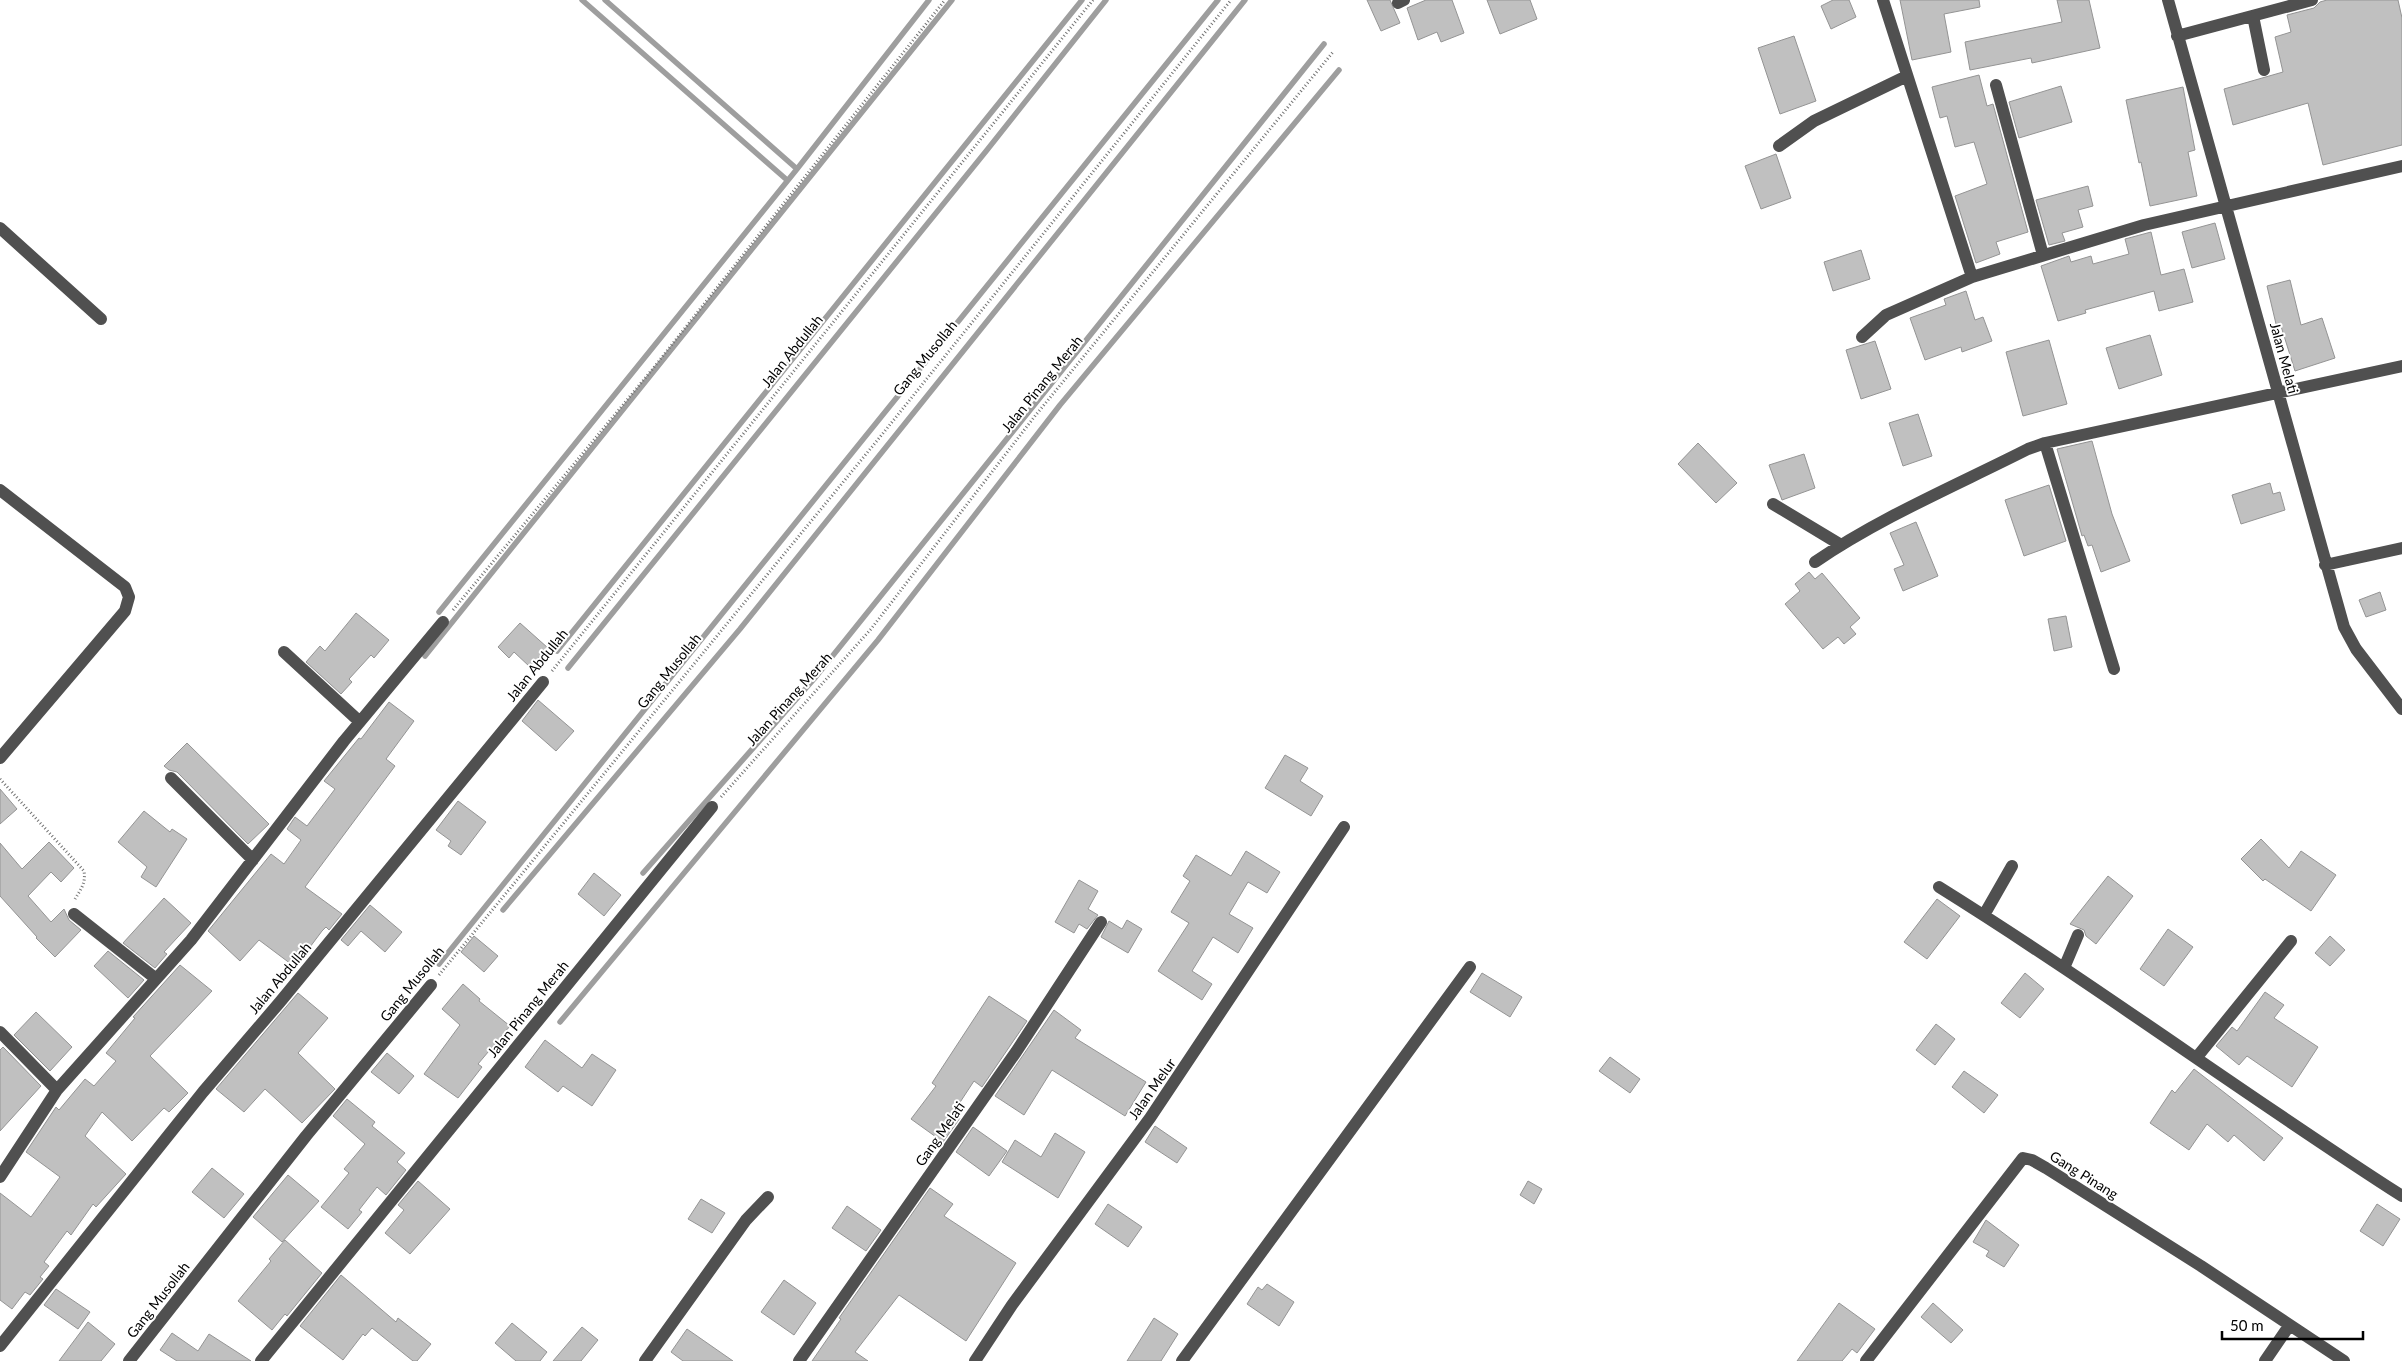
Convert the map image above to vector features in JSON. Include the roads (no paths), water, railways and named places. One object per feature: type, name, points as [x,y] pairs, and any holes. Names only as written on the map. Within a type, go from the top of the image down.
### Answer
[{"type":"street","points":[[1883,0],[1972,277]]},
{"type":"street","name":"Jalan Melati","points":[[2168,0],[2227,205],[2325,565],[2344,627],[2356,649],[2402,710]]},
{"type":"street","points":[[2177,36],[2312,0]]},
{"type":"street","points":[[2253,16],[2264,70]]},
{"type":"street","points":[[1779,146],[1814,121],[1907,76]]},
{"type":"street","points":[[1996,85],[2043,255]]},
{"type":"street","points":[[1862,337],[1886,315],[1972,277],[2144,225],[2402,166]]},
{"type":"street","points":[[0,228],[101,319]]},
{"type":"street","points":[[1815,562],[1841,545],[2019,454],[2045,444],[2402,366]]},
{"type":"street","points":[[2045,444],[2114,668]]},
{"type":"street","points":[[0,490],[124,587],[129,596],[125,611],[0,758]]},
{"type":"street","points":[[1773,504],[1841,545]]},
{"type":"street","points":[[2325,565],[2402,548]]},
{"type":"street","points":[[0,1177],[57,1090],[155,978],[191,940],[360,722],[442,622]]},
{"type":"street","points":[[284,652],[360,722]]},
{"type":"street","name":"Jalan Abdullah","points":[[0,1346],[203,1092],[280,1002],[543,682]]},
{"type":"street","points":[[172,778],[253,860]]},
{"type":"street","name":"Jalan Pinang Merah","points":[[261,1361],[712,807]]},
{"type":"street","name":"Jalan Melur","points":[[975,1361],[1018,1298],[1150,1118],[1344,827]]},
{"type":"street","points":[[1984,915],[2012,866]]},
{"type":"street","points":[[1939,887],[2064,968],[2197,1057],[2312,1138],[2402,1196]]},
{"type":"street","points":[[74,914],[155,978]]},
{"type":"street","name":"Gang Melati","points":[[799,1361],[1016,1052],[1102,922]]},
{"type":"street","points":[[2064,968],[2078,935]]},
{"type":"street","points":[[2197,1057],[2291,941]]},
{"type":"street","points":[[1182,1361],[1470,967]]},
{"type":"street","name":"Gang Musollah","points":[[129,1361],[306,1136],[431,985]]},
{"type":"street","points":[[0,1032],[57,1090]]},
{"type":"street","name":"Gang Pinang","points":[[1866,1361],[2023,1158],[2032,1160],[2054,1173],[2201,1266],[2344,1361]]},
{"type":"street","points":[[645,1361],[746,1220],[768,1197]]},
{"type":"street","points":[[2265,1361],[2289,1326]]},
{"type":"waterway","points":[[582,0],[787,180]]},
{"type":"waterway","points":[[605,0],[797,169]]},
{"type":"waterway","points":[[439,612],[797,169],[929,0]]},
{"type":"waterway","points":[[425,656],[952,0]]},
{"type":"waterway","points":[[557,651],[1082,0]]},
{"type":"waterway","points":[[568,668],[1106,0]]},
{"type":"waterway","points":[[439,964],[1218,0]]},
{"type":"waterway","points":[[503,910],[740,629],[1245,0]]},
{"type":"waterway","points":[[643,873],[814,679],[1324,44]]},
{"type":"waterway","points":[[560,1022],[878,640],[1060,405],[1339,70]]}]
